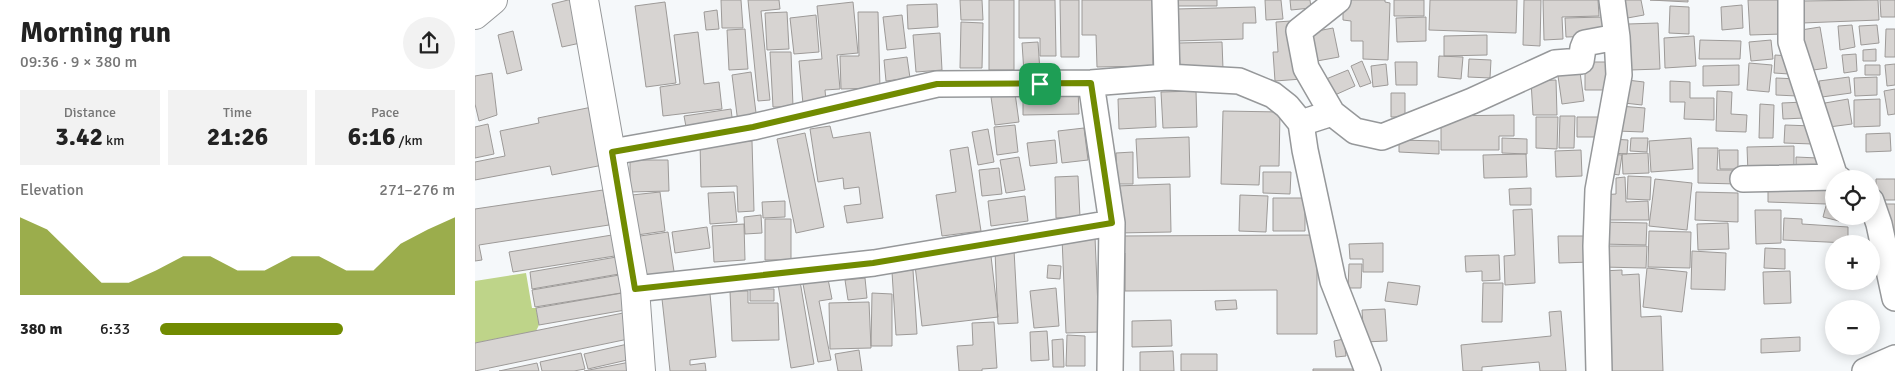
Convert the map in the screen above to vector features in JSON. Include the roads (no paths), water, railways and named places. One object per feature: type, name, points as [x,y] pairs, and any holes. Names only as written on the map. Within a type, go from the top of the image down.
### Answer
[{"type":"street","points":[[475,15],[493,0]]},
{"type":"street","points":[[584,0],[635,289],[641,371]]},
{"type":"street","points":[[1165,0],[1167,76]]},
{"type":"street","points":[[1338,0],[1299,31],[1306,68],[1331,113],[1355,131],[1382,137],[1472,101],[1555,63],[1581,61],[1585,43],[1617,37]]},
{"type":"street","points":[[1599,371],[1596,246],[1598,190],[1619,75],[1617,37],[1612,0]]},
{"type":"street","points":[[1791,0],[1791,42],[1834,170]]},
{"type":"street","points":[[612,152],[753,127],[937,84],[1091,83],[1167,76],[1239,81],[1273,94],[1287,106],[1301,123],[1333,281],[1369,371]]},
{"type":"street","points":[[1091,83],[1112,223],[1110,371]]},
{"type":"street","points":[[1301,123],[1331,113]]},
{"type":"street","points":[[1743,179],[1825,178]]},
{"type":"street","points":[[635,289],[873,263],[1112,223]]},
{"type":"street","points":[[1879,225],[1895,298]]},
{"type":"street","points":[[1865,371],[1895,358]]}]
